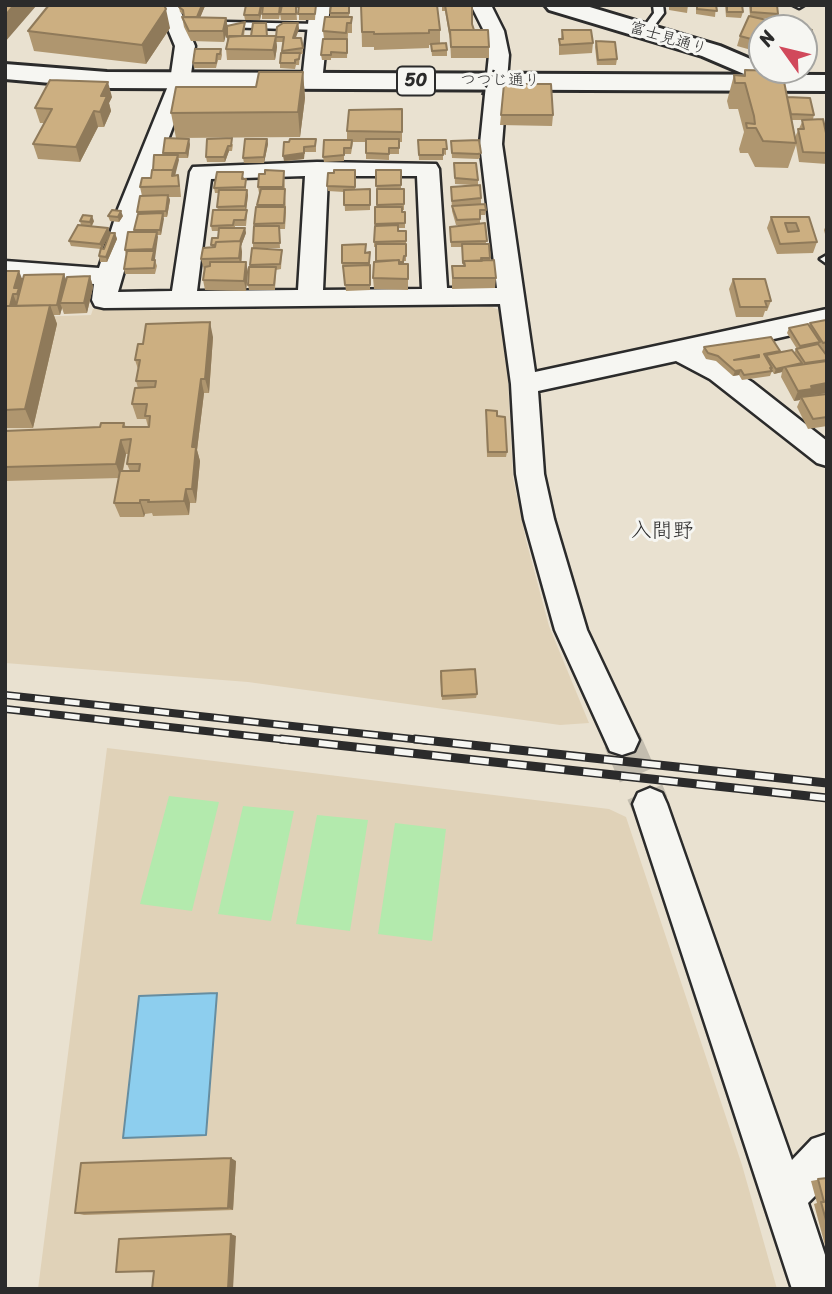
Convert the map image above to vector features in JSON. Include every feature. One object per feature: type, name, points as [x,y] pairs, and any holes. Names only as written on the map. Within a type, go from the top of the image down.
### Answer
[{"type":"main road","name":"富士見通り","points":[[557,5],[711,51],[748,67]]},
{"type":"main road","name":"つつじ通り","points":[[5,71],[107,80],[748,82]]},
{"type":"street","points":[[168,5],[185,46],[180,81],[130,209],[108,276],[104,300],[512,296]]},
{"type":"street","points":[[312,82],[320,5]]},
{"type":"street","points":[[481,5],[494,31],[499,55],[491,82],[491,144],[524,384],[530,474],[553,573],[571,630],[622,740]]},
{"type":"street","points":[[183,299],[201,172],[317,169],[428,169],[435,297]]},
{"type":"street","points":[[310,298],[317,169]]},
{"type":"street","points":[[5,268],[108,276]]},
{"type":"street","points":[[524,384],[827,318]]},
{"type":"street","points":[[678,351],[719,372],[827,456]]},
{"type":"street","points":[[650,804],[814,1289]]},
{"type":"street","points":[[785,1197],[827,1154]]},
{"type":"lane","points":[[645,32],[659,13],[658,5]]},
{"type":"lane","points":[[220,25],[318,27]]},
{"type":"shaded area","points":[[492,307],[499,310],[508,381],[513,478],[526,540],[549,626],[589,723],[560,725],[248,682],[5,663],[5,318],[91,315],[93,309]]},
{"type":"shaded area","points":[[107,748],[609,809],[626,817],[742,1165],[777,1289],[38,1289]]},
{"type":"green space","points":[[169,796],[219,802],[192,911],[140,904]]},
{"type":"green space","points":[[243,806],[294,811],[271,921],[218,914]]},
{"type":"green space","points":[[317,815],[368,820],[350,931],[296,924]]},
{"type":"green space","points":[[395,823],[446,829],[432,941],[378,934]]},
{"type":"water","points":[[217,993],[206,1135],[123,1138],[139,996]]},
{"type":"building","points":[[5,5],[14,5],[5,16]]},
{"type":"building","points":[[49,5],[164,5],[166,9],[142,45],[28,31]]},
{"type":"building","points":[[180,5],[202,5],[197,17],[184,17]]},
{"type":"building","points":[[246,5],[261,5],[259,15],[244,15]]},
{"type":"building","points":[[280,5],[279,14],[262,14],[263,6]]},
{"type":"building","points":[[282,5],[296,5],[296,14],[280,14]]},
{"type":"building","points":[[299,5],[316,5],[315,14],[298,14]]},
{"type":"building","points":[[331,5],[349,5],[349,13],[330,13]]},
{"type":"building","points":[[361,5],[437,5],[440,30],[429,30],[429,33],[362,32]]},
{"type":"building","points":[[445,5],[472,6],[474,30],[450,30],[450,34]]},
{"type":"building","points":[[697,5],[716,5],[717,11],[697,9]]},
{"type":"building","points":[[727,5],[742,5],[743,12],[727,12]]},
{"type":"building","points":[[751,5],[777,5],[778,14],[751,12]]},
{"type":"building","points":[[182,17],[226,18],[223,31],[189,31]]},
{"type":"building","points":[[325,17],[352,17],[351,23],[347,23],[346,33],[323,31]]},
{"type":"building","points":[[748,18],[748,38],[740,36]]},
{"type":"building","points":[[245,22],[242,36],[227,37],[227,26]]},
{"type":"building","points":[[253,23],[266,23],[267,36],[251,36]]},
{"type":"building","points":[[283,23],[298,23],[293,38],[301,38],[303,48],[282,51],[284,37],[276,37],[277,27]]},
{"type":"building","points":[[450,30],[488,30],[489,47],[451,47]]},
{"type":"building","points":[[562,30],[591,30],[593,43],[560,45],[559,39],[563,39]]},
{"type":"building","points":[[229,36],[276,36],[273,50],[226,49]]},
{"type":"building","points":[[323,39],[347,39],[347,53],[331,52],[331,55],[321,55]]},
{"type":"building","points":[[596,41],[615,42],[617,59],[598,60]]},
{"type":"building","points":[[446,43],[447,50],[432,51],[431,44]]},
{"type":"building","points":[[195,49],[221,49],[216,63],[193,63]]},
{"type":"building","points":[[281,53],[300,53],[295,63],[280,63]]},
{"type":"building","points":[[745,70],[748,70],[748,84],[785,84],[796,143],[763,141],[756,128],[747,128],[746,123],[755,124],[754,116],[745,83],[735,83],[734,75],[745,76]]},
{"type":"building","points":[[259,72],[303,72],[298,112],[171,113],[176,87],[256,87]]},
{"type":"building","points":[[50,80],[108,82],[101,96],[107,96],[100,112],[94,111],[76,147],[33,144],[52,109],[35,108]]},
{"type":"building","points":[[504,84],[551,84],[553,115],[501,115]]},
{"type":"building","points":[[787,97],[810,98],[814,115],[791,114]]},
{"type":"building","points":[[402,109],[402,132],[347,131],[349,110]]},
{"type":"building","points":[[823,119],[827,133],[827,153],[803,152],[798,129],[804,129],[802,120]]},
{"type":"building","points":[[165,138],[189,139],[186,153],[163,153]]},
{"type":"building","points":[[232,138],[231,146],[228,146],[224,157],[206,157],[207,139]]},
{"type":"building","points":[[245,139],[267,139],[264,157],[243,158]]},
{"type":"building","points":[[290,139],[316,139],[315,146],[304,147],[304,153],[283,156],[284,142],[289,142]]},
{"type":"building","points":[[366,139],[399,139],[399,148],[389,148],[389,154],[366,153]]},
{"type":"building","points":[[324,140],[352,140],[351,148],[344,148],[344,155],[323,157]]},
{"type":"building","points":[[418,140],[446,140],[447,149],[443,149],[443,155],[419,155]]},
{"type":"building","points":[[479,140],[481,153],[452,153],[451,141]]},
{"type":"building","points":[[154,155],[178,155],[173,170],[153,170]]},
{"type":"building","points":[[454,163],[476,163],[478,180],[455,178]]},
{"type":"building","points":[[152,170],[173,170],[172,176],[178,175],[179,186],[140,187],[142,178],[151,178]]},
{"type":"building","points":[[265,170],[284,171],[283,187],[258,187],[259,174],[265,174]]},
{"type":"building","points":[[334,170],[355,170],[355,187],[327,186],[328,173],[334,173]]},
{"type":"building","points":[[376,170],[401,170],[401,185],[376,186]]},
{"type":"building","points":[[217,172],[243,172],[245,187],[214,188]]},
{"type":"building","points":[[480,185],[481,198],[452,201],[451,187]]},
{"type":"building","points":[[261,189],[285,189],[284,205],[257,205]]},
{"type":"building","points":[[370,189],[370,205],[344,205],[344,190]]},
{"type":"building","points":[[377,189],[404,189],[404,204],[377,205]]},
{"type":"building","points":[[219,190],[247,190],[245,206],[217,207]]},
{"type":"building","points":[[168,195],[166,211],[137,212],[140,196]]},
{"type":"building","points":[[485,204],[486,210],[480,210],[480,219],[457,220],[452,206]]},
{"type":"building","points":[[256,207],[285,207],[284,223],[254,224]]},
{"type":"building","points":[[375,207],[402,207],[405,223],[375,224]]},
{"type":"building","points":[[112,210],[121,211],[118,217],[108,216]]},
{"type":"building","points":[[213,210],[247,210],[245,220],[234,220],[233,225],[211,226]]},
{"type":"building","points":[[163,213],[160,230],[134,230],[138,214]]},
{"type":"building","points":[[83,215],[92,216],[90,222],[80,221]]},
{"type":"building","points":[[771,217],[809,217],[817,242],[780,244]],"holes":[[[785,223],[796,223],[799,231],[788,232]]]},
{"type":"building","points":[[485,223],[487,241],[451,242],[450,227]]},
{"type":"building","points":[[78,225],[108,228],[100,244],[69,241]]},
{"type":"building","points":[[398,225],[398,231],[406,231],[406,241],[374,242],[375,226]]},
{"type":"building","points":[[254,226],[279,226],[280,243],[253,243]]},
{"type":"building","points":[[219,228],[245,228],[240,241],[216,242],[211,245],[212,238],[218,238]]},
{"type":"building","points":[[128,232],[157,232],[153,249],[125,250]]},
{"type":"building","points":[[110,233],[115,233],[106,257],[99,256],[101,248],[104,249]]},
{"type":"building","points":[[241,241],[239,258],[201,259],[203,248],[215,247],[216,242]]},
{"type":"building","points":[[366,244],[365,253],[370,252],[369,263],[342,263],[342,245]]},
{"type":"building","points":[[376,244],[406,244],[403,262],[376,261]]},
{"type":"building","points":[[462,244],[489,244],[490,258],[463,263]]},
{"type":"building","points":[[252,248],[282,250],[280,264],[250,265]]},
{"type":"building","points":[[127,251],[154,251],[154,268],[124,269]]},
{"type":"building","points":[[399,260],[399,264],[408,264],[408,279],[373,278],[374,262]]},
{"type":"building","points":[[494,260],[496,278],[453,278],[452,266],[465,266],[464,261]]},
{"type":"building","points":[[210,262],[246,262],[244,281],[203,280],[205,267],[210,266]]},
{"type":"building","points":[[370,265],[370,285],[345,285],[343,266]]},
{"type":"building","points":[[249,267],[276,267],[274,285],[248,285]]},
{"type":"building","points":[[5,271],[19,271],[14,288],[19,288],[17,294],[13,294],[10,306],[5,306]]},
{"type":"building","points":[[64,274],[57,305],[16,306],[24,275]]},
{"type":"building","points":[[90,276],[84,303],[60,303],[67,277]]},
{"type":"building","points":[[733,279],[765,279],[771,301],[765,301],[767,307],[740,307]]},
{"type":"building","points":[[50,305],[25,409],[5,410],[5,306]]},
{"type":"building","points":[[826,320],[827,342],[823,343],[810,323]]},
{"type":"building","points":[[210,322],[205,379],[201,379],[192,447],[196,447],[192,489],[186,489],[184,501],[140,500],[140,503],[114,503],[120,471],[139,471],[140,464],[127,464],[131,439],[121,440],[116,464],[5,467],[5,431],[100,427],[101,423],[124,423],[123,427],[149,427],[150,416],[145,416],[147,404],[132,404],[135,388],[155,387],[156,381],[136,381],[140,360],[135,360],[138,344],[143,344],[146,324]]},
{"type":"building","points":[[808,324],[820,342],[800,346],[789,328]]},
{"type":"building","points":[[771,337],[780,351],[764,354],[772,371],[744,375],[741,370],[735,371],[718,356],[708,353],[704,347]]},
{"type":"building","points":[[818,344],[827,360],[805,363],[796,349]]},
{"type":"building","points":[[792,350],[802,363],[776,369],[766,355]]},
{"type":"building","points":[[827,361],[827,383],[798,391],[785,367]]},
{"type":"building","points":[[827,394],[827,417],[813,419],[801,397]]},
{"type":"building","points":[[486,410],[497,411],[497,416],[505,417],[507,452],[488,452]]},
{"type":"building","points":[[475,669],[477,694],[442,696],[441,671]]},
{"type":"building","points":[[231,1158],[228,1208],[75,1213],[81,1163]]},
{"type":"building","points":[[827,1178],[827,1224],[818,1179]]},
{"type":"building","points":[[231,1234],[228,1289],[152,1289],[154,1271],[116,1272],[119,1239]]},
{"type":"tunnel","points":[[622,740],[650,804]]},
{"type":"railway","points":[[5,695],[431,741]]},
{"type":"railway","points":[[5,709],[297,741]]},
{"type":"railway","points":[[281,739],[827,798]]},
{"type":"railway","points":[[415,739],[827,783]]},
{"type":"district","name":"入間野","points":[[662,532]]}]
